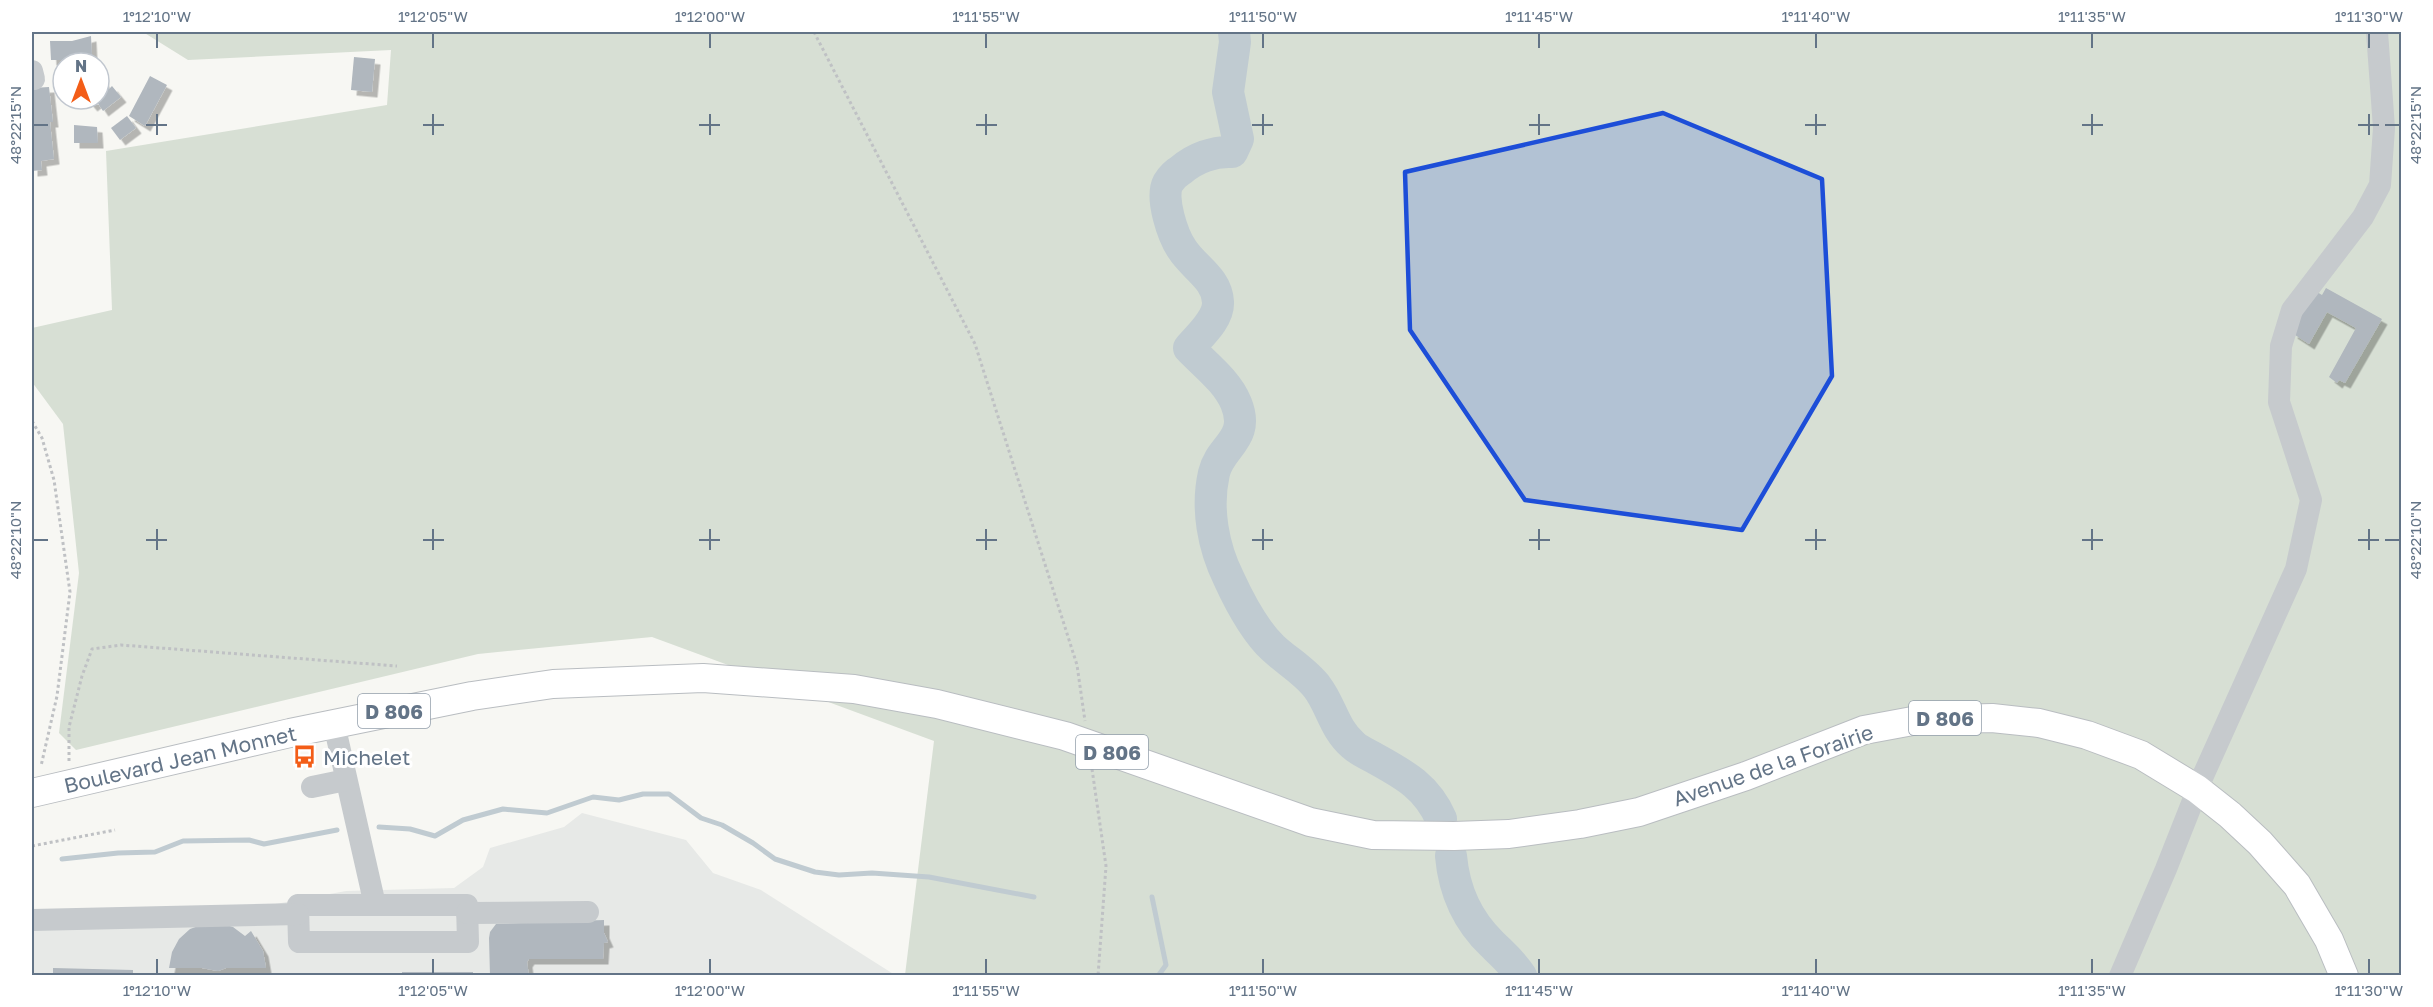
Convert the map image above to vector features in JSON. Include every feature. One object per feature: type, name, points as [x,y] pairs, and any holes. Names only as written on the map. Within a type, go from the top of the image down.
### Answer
[{"type":"main road","name":"Boulevard Jean Monnet","points":[[32,793],[334,724],[472,696],[553,684],[703,678],[854,689],[937,704],[1089,744],[1310,822],[1373,835],[1454,836]]},
{"type":"main road","name":"Avenue de la Forairie","points":[[1454,836],[1509,834],[1580,824],[1639,812],[1746,776],[1864,730],[1918,720],[1953,717],[2039,723],[2087,735],[2141,754],[2197,789],[2260,843],[2297,885],[2329,940],[2344,975]]},
{"type":"street","points":[[2120,975],[2166,869],[2197,789],[2296,569],[2311,500],[2279,402],[2281,345],[2292,310],[2363,217],[2380,185],[2384,128],[2377,32]]},
{"type":"street","points":[[32,71],[34,79],[32,79]]},
{"type":"street","points":[[334,724],[375,905]]},
{"type":"street","points":[[312,787],[346,780]]},
{"type":"street","points":[[298,905],[467,905],[467,913],[468,942],[299,942],[298,905]]},
{"type":"street","points":[[467,913],[588,912]]},
{"type":"street","points":[[32,920],[298,914]]},
{"type":"path","points":[[814,32],[975,344],[1077,665],[1106,866],[1098,975]]},
{"type":"path","points":[[32,421],[42,438],[54,480],[70,592],[57,696],[41,766]]},
{"type":"path","points":[[68,784],[69,727],[82,676],[92,649],[121,645],[397,666]]},
{"type":"path","points":[[32,846],[115,830]]},
{"type":"highlighted area","points":[[1663,113],[1822,179],[1832,376],[1742,530],[1525,500],[1410,330],[1405,172]]},
{"type":"shaded area","points":[[143,32],[2401,32],[2401,975],[905,975],[934,741],[652,637],[478,654],[76,750],[59,733],[79,573],[63,424],[32,382],[32,328],[112,310],[106,151],[387,105],[391,50],[188,60]]},
{"type":"shaded area","points":[[582,813],[686,840],[713,873],[761,890],[895,975],[32,976],[32,916],[210,916],[346,891],[454,888],[483,867],[490,848],[564,827]]},
{"type":"building","points":[[91,36],[92,51],[51,51],[51,60],[50,41],[72,41]]},
{"type":"building","points":[[354,57],[375,59],[372,92],[351,90]]},
{"type":"building","points":[[150,76],[167,85],[145,126],[129,116]]},
{"type":"building","points":[[112,86],[121,97],[111,105]]},
{"type":"building","points":[[49,87],[54,159],[41,161],[42,170],[32,171],[32,88]]},
{"type":"building","points":[[127,116],[136,128],[120,140],[111,128]]},
{"type":"building","points":[[74,125],[97,127],[98,143],[74,143]]},
{"type":"building","points":[[2326,288],[2382,319],[2345,383],[2339,380],[2337,383],[2329,377],[2356,328],[2327,312],[2309,344],[2292,333],[2310,300],[2317,292],[2322,295]]},
{"type":"building","points":[[604,920],[604,933],[608,942],[604,943],[603,959],[529,959],[527,962],[529,976],[490,976],[489,938],[496,924]]},
{"type":"building","points":[[220,923],[233,927],[245,936],[251,931],[263,951],[266,968],[226,968],[218,971],[202,968],[169,968],[172,952],[179,939],[190,929],[204,924]]},
{"type":"building","points":[[53,968],[133,970],[133,976],[53,976]]},
{"type":"building","points":[[402,972],[473,972],[473,976],[402,976]]},
{"type":"building","points":[[359,973],[359,976],[319,976],[319,974]]},
{"type":"waterway","points":[[1234,32],[1235,42],[1228,92],[1238,139],[1232,152],[1205,156],[1192,162],[1172,177],[1166,190],[1169,217],[1178,243],[1209,279],[1217,294],[1217,308],[1212,321],[1189,348],[1227,388],[1240,415],[1237,434],[1217,464],[1214,473],[1211,513],[1215,541],[1223,567],[1233,588],[1260,633],[1273,648],[1313,682],[1347,739],[1358,749],[1414,783],[1429,798],[1441,819]]},
{"type":"waterway","points":[[379,827],[410,829],[435,836],[463,820],[503,809],[547,813],[593,797],[619,800],[643,794],[669,794],[701,818],[722,825],[775,859],[815,872],[839,875],[872,873],[929,877],[1034,897]]},
{"type":"waterway","points":[[62,859],[155,852],[183,841],[249,840],[264,844],[337,830]]},
{"type":"waterway","points":[[1451,856],[1455,881],[1469,915],[1483,935],[1521,976]]},
{"type":"waterway","points":[[1152,897],[1166,965],[1158,976]]},
{"type":"place","name":"Michelet","points":[[305,757]]}]
